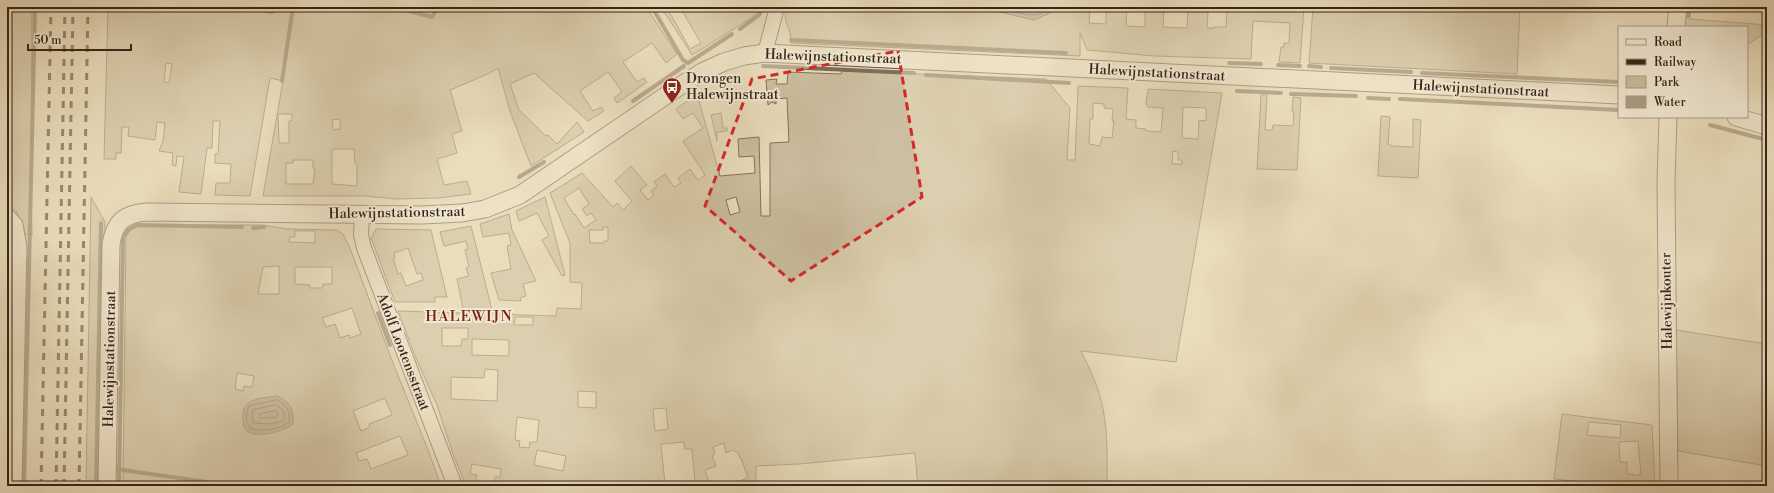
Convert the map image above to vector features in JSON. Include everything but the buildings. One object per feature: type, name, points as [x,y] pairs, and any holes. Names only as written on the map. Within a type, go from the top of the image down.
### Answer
[{"type":"street","points":[[765,53],[777,7]]},
{"type":"street","points":[[1676,26],[1678,7]]},
{"type":"street","name":"Halewijnstationstraat","points":[[108,486],[112,244],[114,232],[118,224],[133,213],[362,215],[462,213],[485,209],[520,195],[702,72],[724,62],[744,56],[765,53],[1618,95]]},
{"type":"street","name":"Halewijnkouter","points":[[1668,118],[1666,182],[1669,486]]},
{"type":"street","points":[[1739,118],[1767,126]]},
{"type":"street","name":"Adolf Lootensstraat","points":[[362,215],[361,235],[364,248],[455,486]]},
{"type":"street","points":[[7,217],[14,225],[18,247],[13,486]]},
{"type":"highlighted area","points":[[898,51],[922,197],[791,281],[705,206],[752,79]]},
{"type":"green space","points":[[7,7],[32,7],[32,235],[25,234],[17,212],[7,203]]},
{"type":"green space","points":[[108,7],[646,7],[677,54],[666,63],[652,43],[623,62],[637,82],[644,78],[647,82],[617,103],[614,98],[622,92],[608,72],[580,91],[593,111],[601,107],[604,111],[588,121],[534,73],[510,84],[519,110],[546,136],[548,135],[557,144],[577,122],[584,132],[531,166],[510,111],[498,68],[490,73],[450,90],[462,131],[452,134],[457,153],[437,159],[444,185],[467,181],[471,194],[438,198],[396,199],[365,196],[263,196],[283,81],[270,78],[250,196],[215,195],[216,183],[230,183],[231,164],[215,163],[215,154],[218,154],[220,121],[213,121],[212,148],[207,148],[201,194],[179,192],[184,157],[177,156],[176,166],[172,165],[173,153],[159,151],[163,141],[165,123],[157,122],[155,140],[128,136],[129,127],[122,127],[121,153],[116,153],[116,159],[104,159]],"holes":[[[166,63],[172,64],[169,83],[164,82]],[[278,114],[292,114],[292,121],[289,121],[289,143],[279,143]],[[340,119],[340,129],[333,130],[332,120]],[[332,149],[354,149],[355,163],[357,164],[357,186],[332,184]],[[293,160],[313,160],[313,168],[315,169],[313,184],[286,184],[286,163],[293,163]]]},
{"type":"green space","points":[[659,7],[664,7],[671,15],[690,49],[701,43],[680,7],[761,7],[750,19],[692,55],[667,16]]},
{"type":"green space","points":[[786,7],[979,7],[1034,20],[1052,12],[1054,7],[1090,7],[1089,23],[1106,24],[1106,7],[1133,7],[1127,8],[1126,26],[1145,27],[1145,7],[1164,7],[1163,27],[1187,28],[1188,7],[1197,7],[1197,12],[1208,12],[1207,28],[1214,28],[1226,27],[1227,7],[1304,7],[1300,63],[1279,62],[1281,47],[1284,47],[1284,43],[1289,43],[1290,23],[1253,21],[1251,59],[1154,56],[1087,50],[1080,33],[1080,56],[791,43],[790,33],[785,18]]},
{"type":"green space","points":[[1313,7],[1520,7],[1517,74],[1309,63]]},
{"type":"green space","points":[[1684,7],[1691,7],[1690,19],[1767,25],[1767,31],[1748,44],[1748,26],[1683,26]]},
{"type":"green space","points":[[842,71],[1046,79],[1070,108],[1067,160],[1075,160],[1078,86],[1128,88],[1126,119],[1136,120],[1136,128],[1146,129],[1146,131],[1161,132],[1163,108],[1148,107],[1146,104],[1148,89],[1222,93],[1176,362],[1081,351],[1097,386],[1105,418],[1107,486],[918,486],[915,453],[799,464],[756,466],[756,486],[741,486],[739,481],[748,478],[741,458],[738,453],[733,450],[726,453],[724,443],[713,447],[715,454],[712,455],[716,466],[705,470],[710,486],[601,486],[583,484],[582,486],[493,486],[495,477],[500,477],[501,469],[472,464],[470,474],[477,475],[475,486],[467,486],[453,454],[437,405],[416,358],[398,311],[464,313],[457,279],[469,276],[466,268],[469,267],[465,250],[468,249],[466,241],[444,246],[440,232],[471,226],[493,314],[556,316],[557,308],[581,309],[582,283],[570,282],[570,243],[550,193],[582,173],[613,207],[617,203],[623,210],[632,201],[615,181],[631,166],[647,185],[640,190],[648,200],[654,195],[651,191],[657,186],[654,182],[665,174],[674,187],[681,183],[678,178],[690,169],[698,180],[705,175],[683,141],[703,128],[693,113],[683,119],[676,109],[697,94],[720,176],[755,173],[754,156],[739,157],[738,139],[759,137],[761,216],[770,216],[770,143],[789,142],[787,98],[776,99],[776,104],[772,102],[768,105],[766,80],[777,79],[776,84],[787,84],[788,72],[841,74]],"holes":[[[1093,103],[1104,104],[1104,108],[1113,109],[1112,121],[1114,121],[1112,138],[1102,137],[1100,146],[1089,144],[1090,119],[1093,119]],[[1183,107],[1206,108],[1206,121],[1199,120],[1198,139],[1182,138]],[[1173,151],[1178,152],[1178,160],[1182,160],[1182,164],[1172,164]],[[579,188],[589,204],[582,209],[587,216],[591,213],[596,220],[584,228],[575,214],[574,215],[564,198]],[[736,197],[740,212],[730,215],[726,200]],[[603,227],[608,227],[608,241],[604,241],[604,243],[590,243],[589,230],[603,230]],[[515,317],[533,317],[533,325],[514,325]],[[442,328],[468,328],[468,339],[462,339],[461,346],[442,346]],[[472,339],[509,340],[509,356],[472,355]],[[485,369],[498,370],[497,401],[451,399],[451,377],[484,378]],[[578,391],[596,392],[596,408],[578,407]],[[666,408],[668,429],[655,431],[653,409]],[[517,417],[539,420],[537,442],[530,442],[529,448],[519,447],[520,441],[515,440]],[[684,442],[685,449],[692,449],[695,481],[665,484],[661,444]],[[537,450],[566,456],[563,471],[534,465]]]},
{"type":"green space","points":[[1261,95],[1267,95],[1265,130],[1272,130],[1273,125],[1293,126],[1293,97],[1301,98],[1297,170],[1257,169]]},
{"type":"green space","points":[[721,113],[723,128],[727,128],[727,131],[717,132],[717,141],[711,115]]},
{"type":"green space","points":[[1381,116],[1390,117],[1388,144],[1392,146],[1413,147],[1413,119],[1421,120],[1418,178],[1378,176]]},
{"type":"green space","points":[[91,197],[105,222],[100,486],[86,486]]},
{"type":"green space","points":[[545,197],[565,275],[562,276],[542,240],[549,236],[537,213],[519,221],[516,211]]},
{"type":"green space","points":[[509,214],[512,230],[536,281],[523,284],[526,296],[520,298],[521,301],[499,300],[491,273],[511,269],[507,246],[511,245],[509,233],[483,237],[480,224]]},
{"type":"green space","points":[[139,225],[262,225],[288,229],[337,230],[343,234],[350,248],[441,486],[377,486],[375,482],[365,486],[354,486],[352,481],[340,486],[123,486],[126,237],[131,228]],"holes":[[[295,231],[315,231],[315,243],[289,242],[290,237],[295,237]],[[279,266],[279,294],[258,294],[263,267]],[[295,267],[332,267],[332,284],[323,284],[322,288],[310,288],[310,285],[295,284]],[[352,308],[361,334],[350,338],[349,335],[340,338],[335,324],[326,327],[322,318]],[[237,373],[254,376],[252,387],[244,386],[243,391],[235,389]],[[385,398],[392,415],[369,424],[370,427],[361,431],[353,411]],[[400,436],[408,455],[371,469],[367,459],[359,461],[356,453]]]},
{"type":"green space","points":[[376,229],[431,230],[447,297],[435,297],[435,302],[395,302],[371,238]],"holes":[[[408,248],[417,274],[421,273],[423,280],[406,286],[401,273],[398,274],[393,259],[395,258],[394,253]]]},
{"type":"green space","points":[[1676,330],[1767,344],[1767,466],[1678,451]]},
{"type":"green space","points":[[1562,414],[1652,425],[1655,486],[1618,486],[1554,479]],"holes":[[[1589,422],[1621,425],[1620,438],[1587,435]],[[1638,441],[1641,474],[1633,476],[1633,474],[1627,474],[1627,462],[1620,462],[1619,442]]]},
{"type":"water","points":[[979,7],[1054,7],[1052,12],[1034,20]]},
{"type":"water","points":[[277,396],[285,401],[292,410],[293,424],[284,429],[270,433],[257,434],[247,431],[243,420],[246,406],[250,402],[260,398]]},
{"type":"waterway","points":[[24,486],[35,7]]},
{"type":"waterway","points":[[239,7],[272,12]]},
{"type":"waterway","points":[[282,81],[293,7]]},
{"type":"waterway","points":[[393,7],[432,17],[438,7]]},
{"type":"waterway","points":[[652,7],[683,60],[688,63],[732,34]]},
{"type":"waterway","points":[[740,29],[759,15],[764,7]]},
{"type":"waterway","points":[[1688,16],[1689,7]]},
{"type":"waterway","points":[[791,40],[1066,53]]},
{"type":"waterway","points":[[1229,63],[1261,64]]},
{"type":"waterway","points":[[1278,65],[1300,66]]},
{"type":"waterway","points":[[633,101],[684,66]]},
{"type":"waterway","points":[[763,66],[914,73]]},
{"type":"waterway","points":[[1309,66],[1321,67]]},
{"type":"waterway","points":[[1331,68],[1411,72]]},
{"type":"waterway","points":[[1422,73],[1618,82]]},
{"type":"waterway","points":[[926,75],[1069,83]]},
{"type":"waterway","points":[[1237,91],[1281,93]]},
{"type":"waterway","points":[[1291,94],[1356,96]]},
{"type":"waterway","points":[[1368,98],[1389,99]]},
{"type":"waterway","points":[[1400,99],[1618,110]]},
{"type":"waterway","points":[[1710,125],[1767,140]]},
{"type":"waterway","points":[[519,177],[544,162]]},
{"type":"waterway","points":[[96,486],[101,223]]},
{"type":"waterway","points":[[119,486],[123,238],[128,230],[137,225],[242,227]]},
{"type":"waterway","points":[[253,228],[264,227]]},
{"type":"waterway","points":[[378,313],[390,345]]},
{"type":"waterway","points":[[116,469],[214,483]]},
{"type":"railway","points":[[41,486],[51,7]]},
{"type":"railway","points":[[56,486],[65,7]]},
{"type":"railway","points":[[64,486],[73,7]]},
{"type":"railway","points":[[79,486],[88,7]]},
{"type":"place","name":"Drongen Halewijnstraat","points":[[672,104]]},
{"type":"district","name":"HALEWIJN","points":[[469,316]]}]
